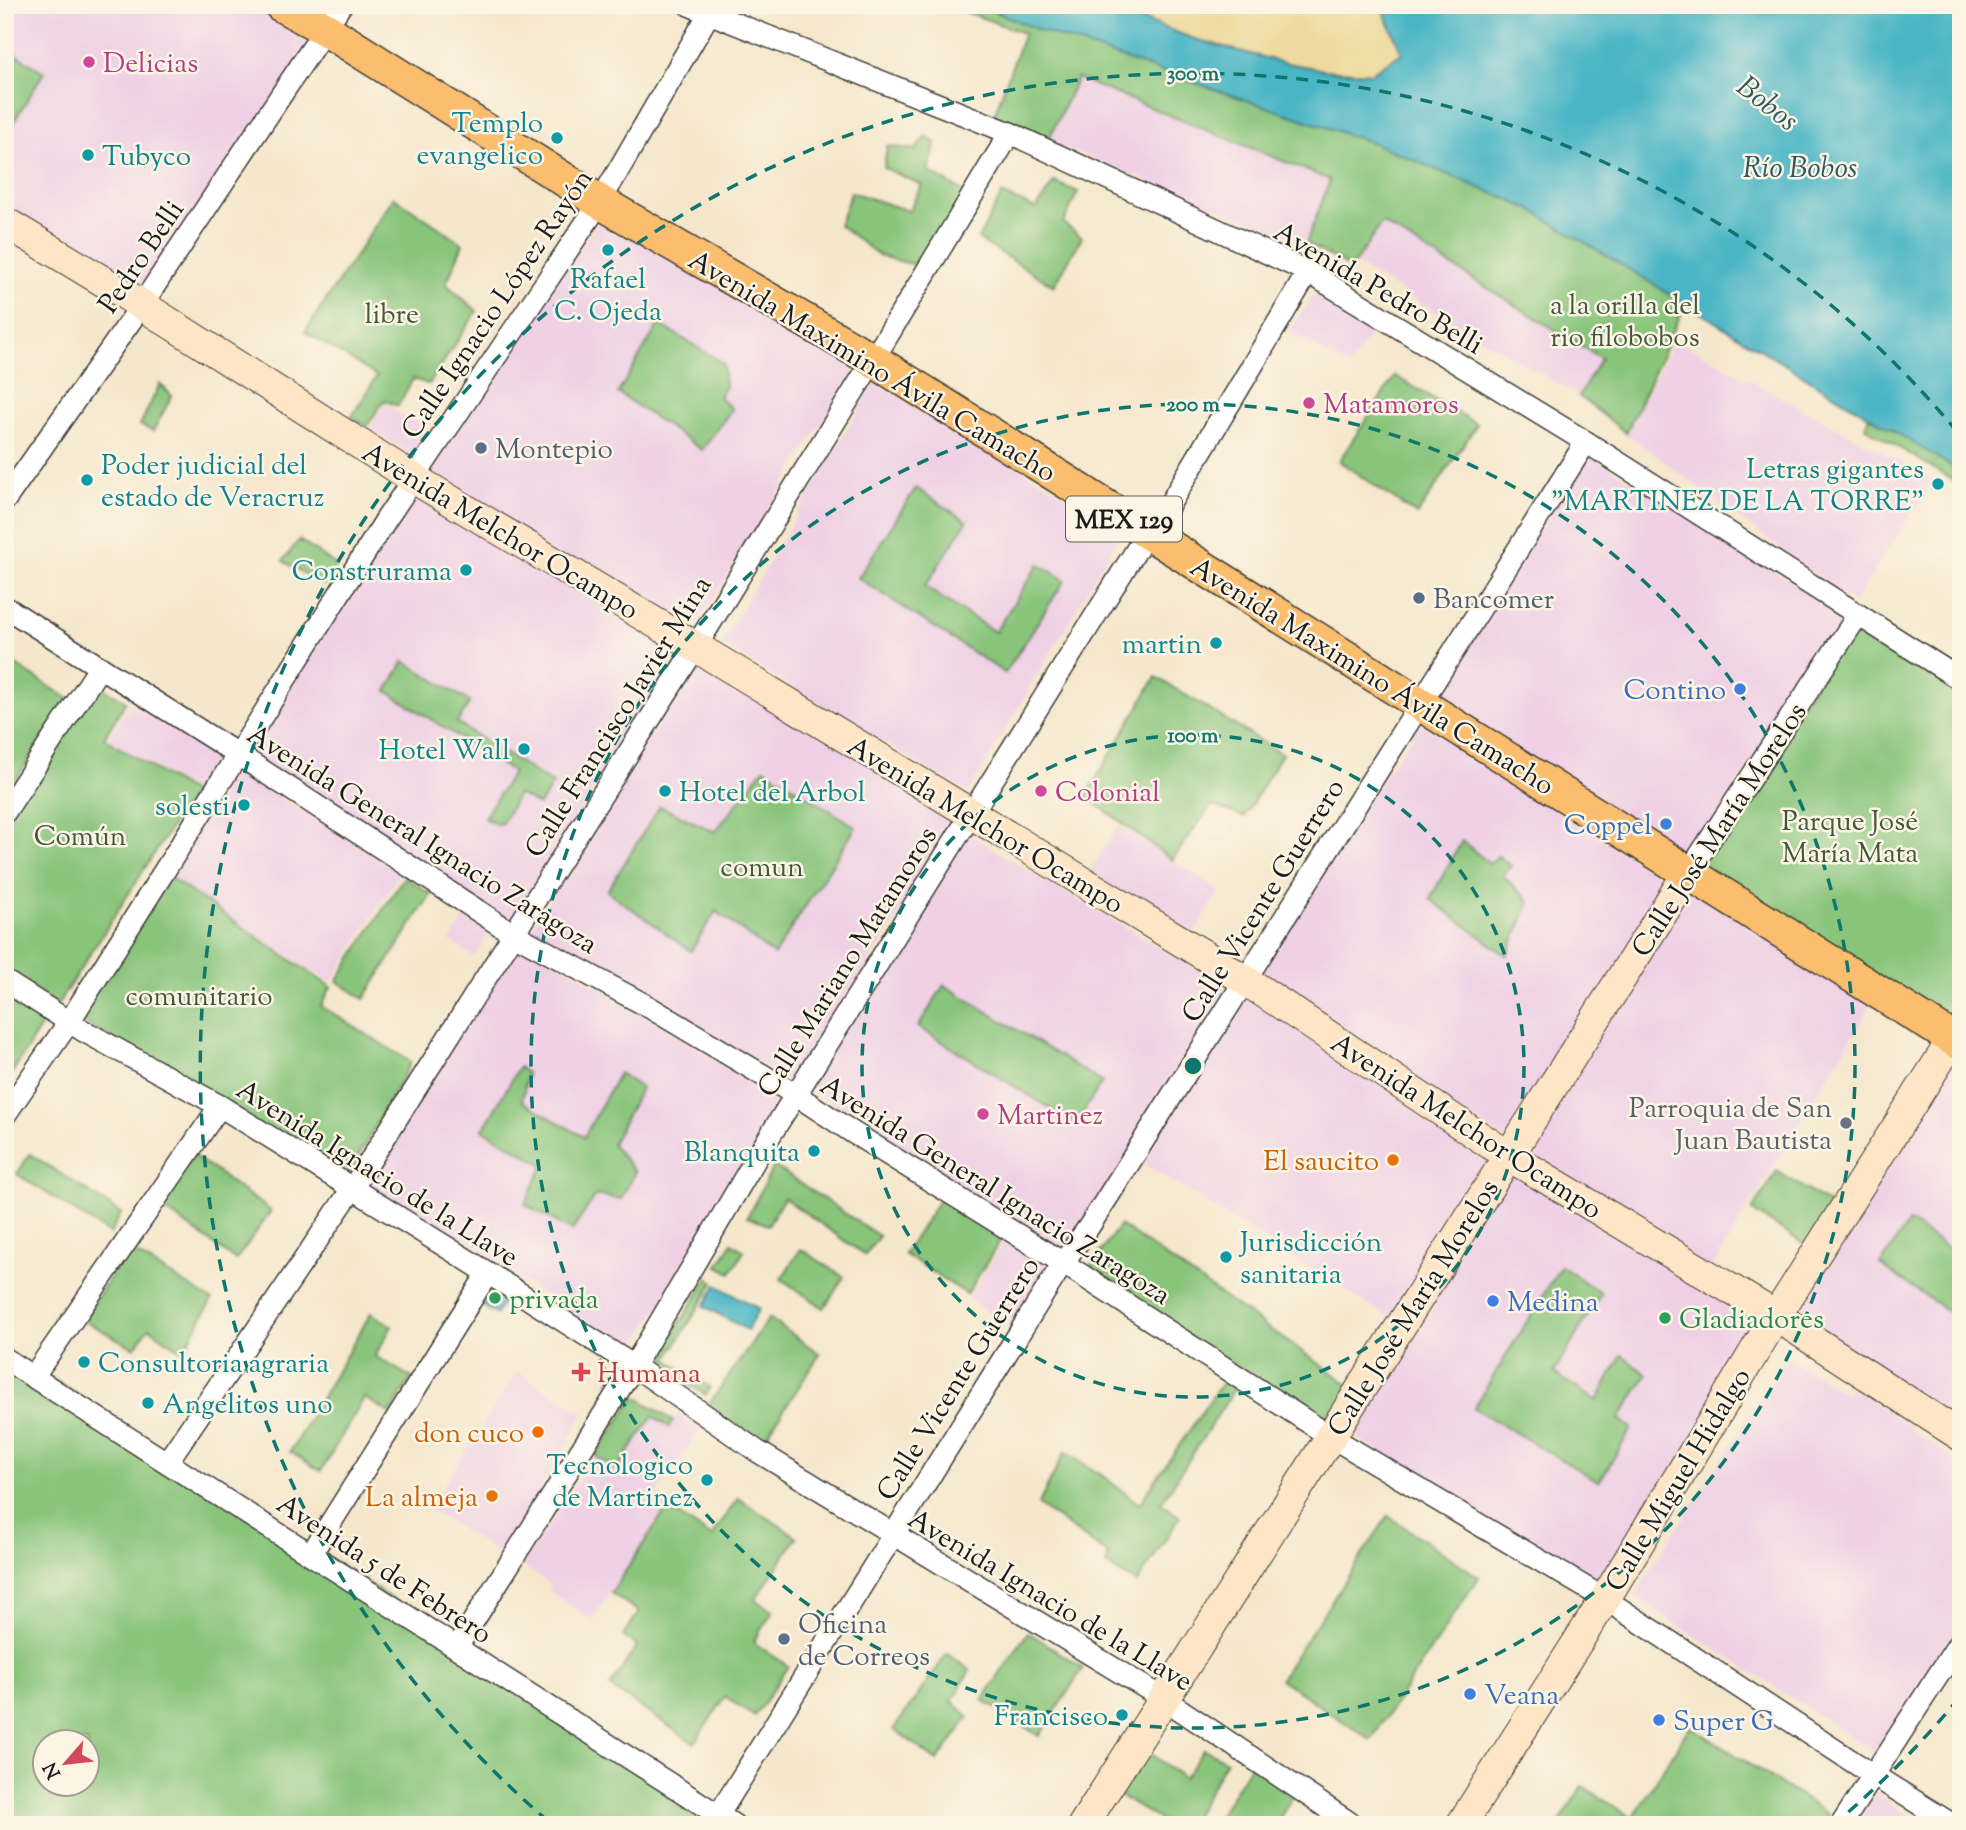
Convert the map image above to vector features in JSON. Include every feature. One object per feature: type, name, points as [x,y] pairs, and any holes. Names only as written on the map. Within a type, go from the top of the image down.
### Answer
[{"type":"main road","name":"Avenida Maximino Ávila Camacho","points":[[281,5],[332,17],[600,202],[873,360],[1688,873],[1958,1036]]},
{"type":"street","name":"Avenida Pedro Belli","points":[[689,5],[1010,133],[1308,272],[1586,442],[1961,680]]},
{"type":"street","name":"Calle Ignacio López Rayón","points":[[5,1115],[69,1022],[413,478],[600,202],[710,12]]},
{"type":"street","name":"Pedro Belli","points":[[5,500],[141,306],[332,17]]},
{"type":"street","name":"Calle Francisco Javier Mina","points":[[167,1462],[352,1189],[695,648],[1010,133]]},
{"type":"street","name":"Avenida Melchor Ocampo","points":[[5,222],[413,478],[1245,980],[1507,1155],[1776,1316],[1961,1436]]},
{"type":"street","name":"Calle Mariano Matamoros","points":[[457,1647],[634,1366],[796,1095],[970,815],[1147,533],[1159,522],[1308,272]]},
{"type":"street","name":"Calle Vicente Guerrero","points":[[726,1819],[892,1535],[1586,442]]},
{"type":"street","name":"Avenida General Ignacio Zaragoza","points":[[5,607],[512,933],[649,1007],[796,1095],[1063,1263],[1331,1437],[1605,1599],[1953,1825]]},
{"type":"street","name":"Calle José María Morelos","points":[[1083,1825],[1507,1155],[1858,615]]},
{"type":"street","points":[[5,812],[100,667]]},
{"type":"street","name":"Avenida Ignacio de la Llave","points":[[5,981],[69,1022],[220,1106],[488,1273],[634,1366],[757,1451],[1164,1699],[1353,1825]]},
{"type":"street","name":"Calle Miguel Hidalgo","points":[[1461,1825],[1605,1599],[1776,1316],[1958,1036]]},
{"type":"street","points":[[33,1377],[220,1106]]},
{"type":"street","points":[[311,1554],[488,1273]]},
{"type":"street","name":"Avenida 5 de Febrero","points":[[5,1359],[726,1819]]},
{"type":"street","points":[[1841,1825],[1961,1640]]},
{"type":"shaded area","points":[[5,5],[258,5],[315,39],[151,298],[5,210]]},
{"type":"shaded area","points":[[1076,78],[1331,180],[1306,243],[1048,141]]},
{"type":"shaded area","points":[[604,213],[858,364],[688,639],[429,473]]},
{"type":"shaded area","points":[[1382,222],[1601,358],[1579,396],[1355,264]]},
{"type":"shaded area","points":[[1321,285],[1378,321],[1349,367],[1289,331]]},
{"type":"shaded area","points":[[1675,339],[1933,480],[1853,603],[1626,433]]},
{"type":"shaded area","points":[[875,382],[1123,530],[968,793],[721,645]]},
{"type":"shaded area","points":[[384,404],[428,429],[413,455],[369,430]]},
{"type":"shaded area","points":[[1587,453],[1849,618],[1686,861],[1435,698]]},
{"type":"shaded area","points":[[416,489],[678,654],[510,922],[248,757]]},
{"type":"shaded area","points":[[699,657],[961,817],[793,1083],[530,931]]},
{"type":"shaded area","points":[[129,704],[217,757],[196,792],[108,739]]},
{"type":"shaded area","points":[[1420,724],[1669,881],[1514,1144],[1245,980]]},
{"type":"shaded area","points":[[236,771],[400,872],[331,983],[169,877]]},
{"type":"shaded area","points":[[1118,826],[1220,890],[1190,940],[1087,876]]},
{"type":"shaded area","points":[[962,828],[1004,856],[1236,993],[1063,1263],[803,1084]]},
{"type":"shaded area","points":[[1691,883],[1876,997],[1710,1271],[1525,1158]]},
{"type":"shaded area","points":[[470,910],[494,926],[474,957],[450,941]]},
{"type":"shaded area","points":[[516,936],[784,1101],[633,1349],[365,1184]]},
{"type":"shaded area","points":[[1249,993],[1501,1157],[1395,1321],[1142,1163]]},
{"type":"shaded area","points":[[1961,1048],[1961,1425],[1787,1314]]},
{"type":"shaded area","points":[[1508,1166],[1763,1320],[1602,1590],[1346,1431]]},
{"type":"shaded area","points":[[1008,1235],[1052,1263],[1012,1327],[968,1299]]},
{"type":"shaded area","points":[[1788,1358],[1847,1395],[1852,1388],[1961,1463],[1961,1622],[1877,1753],[1633,1596]]},
{"type":"shaded area","points":[[517,1372],[584,1413],[500,1554],[429,1509]]},
{"type":"shaded area","points":[[678,1414],[700,1429],[654,1498],[667,1508],[592,1620],[548,1590],[551,1585],[522,1565],[595,1456],[617,1470],[653,1416],[669,1427]]},
{"type":"shaded area","points":[[1875,1793],[1925,1825],[1855,1825]]},
{"type":"green space","name":"a la orilla del rio filobobos","points":[[947,5],[978,5],[1039,30],[1376,144],[1530,209],[1686,303],[1626,433],[1579,396],[1601,358],[1382,223],[1351,268],[1306,243],[1330,180],[1077,78],[1048,141],[993,118],[1024,33]]},
{"type":"green space","points":[[5,48],[44,72],[7,133],[5,132]]},
{"type":"green space","points":[[926,136],[936,143],[928,171],[969,195],[928,268],[880,256],[839,225],[851,192],[909,211],[922,185],[884,168],[887,146],[915,150]]},
{"type":"green space","points":[[1054,182],[1078,192],[1063,223],[1082,237],[1054,286],[978,239],[1002,194],[1036,209]]},
{"type":"green space","name":"libre","points":[[394,197],[463,244],[446,284],[477,311],[429,384],[413,379],[398,406],[384,400],[367,426],[351,418],[377,376],[305,332]]},
{"type":"green space","points":[[659,324],[723,363],[725,386],[719,397],[732,409],[702,450],[618,393]]},
{"type":"green space","points":[[1395,376],[1477,424],[1417,515],[1339,461]]},
{"type":"green space","points":[[160,384],[172,396],[153,431],[140,425]]},
{"type":"green space","points":[[1869,415],[1961,472],[1961,485],[1865,427]]},
{"type":"green space","points":[[916,488],[967,521],[925,587],[995,632],[1039,564],[1065,580],[1005,673],[858,578]]},
{"type":"green space","points":[[299,540],[337,566],[323,585],[283,561]]},
{"type":"green space","name":"Parque José María Mata","points":[[1858,616],[1961,682],[1961,1018],[1951,1033],[1697,870]]},
{"type":"green space","points":[[5,658],[69,699],[5,796]]},
{"type":"green space","points":[[404,661],[470,702],[457,723],[553,784],[539,805],[518,794],[502,823],[496,824],[484,818],[513,772],[387,691]]},
{"type":"green space","points":[[1156,677],[1282,754],[1244,817],[1212,805],[1172,860],[1086,796]]},
{"type":"green space","name":"Común","points":[[95,683],[126,701],[104,738],[193,793],[58,1004],[5,972],[5,817]]},
{"type":"green space","name":"comun","points":[[764,768],[856,827],[774,955],[716,911],[691,951],[607,891],[660,806],[715,832]]},
{"type":"green space","points":[[1462,841],[1490,864],[1498,856],[1511,866],[1503,876],[1530,902],[1507,956],[1430,899]]},
{"type":"green space","name":"comunitario","points":[[169,877],[331,987],[321,1006],[411,1062],[346,1178],[78,1019]]},
{"type":"green space","points":[[404,877],[431,894],[364,999],[337,981]]},
{"type":"green space","points":[[944,985],[1102,1082],[1076,1124],[918,1027]]},
{"type":"green space","points":[[5,989],[48,1015],[5,1084]]},
{"type":"green space","points":[[519,1067],[527,1074],[522,1101],[584,1137],[619,1073],[641,1088],[612,1144],[635,1172],[621,1199],[596,1195],[572,1231],[525,1204],[544,1165],[483,1130]]},
{"type":"green space","points":[[30,1154],[121,1213],[110,1234],[17,1174]]},
{"type":"green space","points":[[193,1155],[271,1211],[236,1260],[158,1205]]},
{"type":"green space","points":[[774,1166],[879,1236],[865,1255],[784,1198],[768,1225],[747,1217]]},
{"type":"green space","points":[[1777,1171],[1832,1206],[1807,1246],[1752,1211]]},
{"type":"green space","points":[[943,1194],[1005,1233],[967,1294],[904,1254]]},
{"type":"green space","points":[[1909,1222],[1961,1257],[1961,1320],[1880,1265]]},
{"type":"green space","points":[[1120,1225],[1351,1386],[1334,1431],[1087,1271]]},
{"type":"green space","points":[[732,1243],[744,1251],[731,1273],[718,1266]]},
{"type":"green space","points":[[128,1249],[212,1300],[183,1351],[149,1328],[134,1348],[83,1320]]},
{"type":"green space","points":[[801,1249],[844,1277],[824,1308],[781,1279]]},
{"type":"green space","points":[[1561,1266],[1601,1293],[1554,1373],[1597,1401],[1622,1355],[1647,1375],[1619,1419],[1632,1428],[1599,1482],[1474,1408]]},
{"type":"green space","points":[[708,1278],[714,1282],[667,1359],[710,1387],[706,1395],[655,1363]]},
{"type":"green space","points":[[371,1313],[392,1326],[375,1356],[412,1378],[390,1413],[364,1398],[321,1471],[290,1452]]},
{"type":"green space","points":[[769,1318],[820,1354],[757,1451],[703,1413]]},
{"type":"green space","points":[[5,1348],[740,1825],[5,1825]]},
{"type":"green space","points":[[1226,1377],[1237,1385],[1161,1503],[1180,1517],[1137,1583],[1106,1565],[1109,1555],[1038,1505],[1065,1452],[1103,1476],[1139,1504]]},
{"type":"green space","points":[[635,1396],[673,1421],[669,1427],[653,1416],[617,1470],[595,1456]]},
{"type":"green space","points":[[738,1498],[797,1537],[755,1600],[773,1611],[753,1642],[788,1666],[755,1716],[725,1697],[694,1743],[610,1687],[637,1646],[623,1636],[639,1612],[611,1593],[667,1508],[712,1537]]},
{"type":"green space","points":[[1388,1516],[1479,1577],[1371,1740],[1280,1679]]},
{"type":"green space","points":[[1028,1632],[1083,1668],[1039,1736],[983,1700]]},
{"type":"green space","points":[[947,1654],[970,1670],[952,1701],[969,1717],[937,1761],[894,1729]]},
{"type":"green space","points":[[1690,1726],[1828,1814],[1822,1825],[1558,1825],[1582,1786],[1633,1818]]},
{"type":"green space","points":[[1141,1747],[1184,1778],[1204,1749],[1226,1761],[1189,1825],[1168,1825],[1112,1791]]},
{"type":"green space","points":[[1252,1763],[1296,1792],[1275,1825],[1213,1825]]},
{"type":"sand","points":[[1105,5],[1381,5],[1402,53],[1371,73],[1307,69],[1191,38]]},
{"type":"water","name":"Río Bobos","points":[[978,5],[1105,5],[1191,38],[1276,61],[1331,71],[1371,73],[1402,53],[1381,5],[1957,5],[1961,9],[1961,472],[1530,209],[1376,144],[1039,30]]},
{"type":"water","name":"privada","points":[[493,1281],[510,1291],[496,1314],[480,1304]]},
{"type":"water","points":[[716,1285],[759,1309],[747,1330],[704,1306]]},
{"type":"place","name":"Delicias","points":[[89,62]]},
{"type":"place","name":"Templo evangelico","points":[[557,138]]},
{"type":"place","name":"Tubyco","points":[[88,155]]},
{"type":"place","name":"Rafael C. Ojeda","points":[[608,250]]},
{"type":"place","name":"Matamoros","points":[[1309,403]]},
{"type":"place","name":"Montepio","points":[[481,448]]},
{"type":"place","name":"Poder judicial del estado de Veracruz","points":[[87,480]]},
{"type":"place","name":"Letras gigantes \"MARTINEZ DE LA TORRE\"","points":[[1938,484]]},
{"type":"place","name":"Construrama","points":[[466,570]]},
{"type":"place","name":"Bancomer","points":[[1419,598]]},
{"type":"place","name":"martin","points":[[1216,643]]},
{"type":"place","name":"Contino","points":[[1740,689]]},
{"type":"place","name":"Hotel Wall","points":[[524,749]]},
{"type":"place","name":"Hotel del Arbol","points":[[665,791]]},
{"type":"place","name":"Colonial","points":[[1041,791]]},
{"type":"place","name":"solesti","points":[[244,805]]},
{"type":"place","name":"Coppel","points":[[1666,824]]},
{"type":"place","name":"Martinez","points":[[983,1114]]},
{"type":"place","name":"Parroquia de San Juan Bautista","points":[[1846,1123]]},
{"type":"place","name":"Blanquita","points":[[814,1151]]},
{"type":"place","name":"El saucito","points":[[1393,1160]]},
{"type":"place","name":"Jurisdicción sanitaria","points":[[1226,1257]]},
{"type":"place","name":"privada","points":[[495,1298]]},
{"type":"place","name":"Medina","points":[[1493,1301]]},
{"type":"place","name":"Gladiadores","points":[[1665,1318]]},
{"type":"place","name":"Consultoria agraria","points":[[84,1362]]},
{"type":"place","name":"Humana","points":[[581,1372]]},
{"type":"place","name":"Angelitos uno","points":[[148,1403]]},
{"type":"place","name":"don cuco","points":[[538,1432]]},
{"type":"place","name":"Tecnologico de Martinez","points":[[707,1480]]},
{"type":"place","name":"La almeja","points":[[492,1496]]},
{"type":"place","name":"Oficina de Correos","points":[[784,1639]]},
{"type":"place","name":"Veana","points":[[1470,1694]]},
{"type":"place","name":"Francisco","points":[[1122,1715]]},
{"type":"place","name":"Super G","points":[[1659,1720]]},
{"type":"water label","name":"Bobos","points":[[1768,103]]}]
